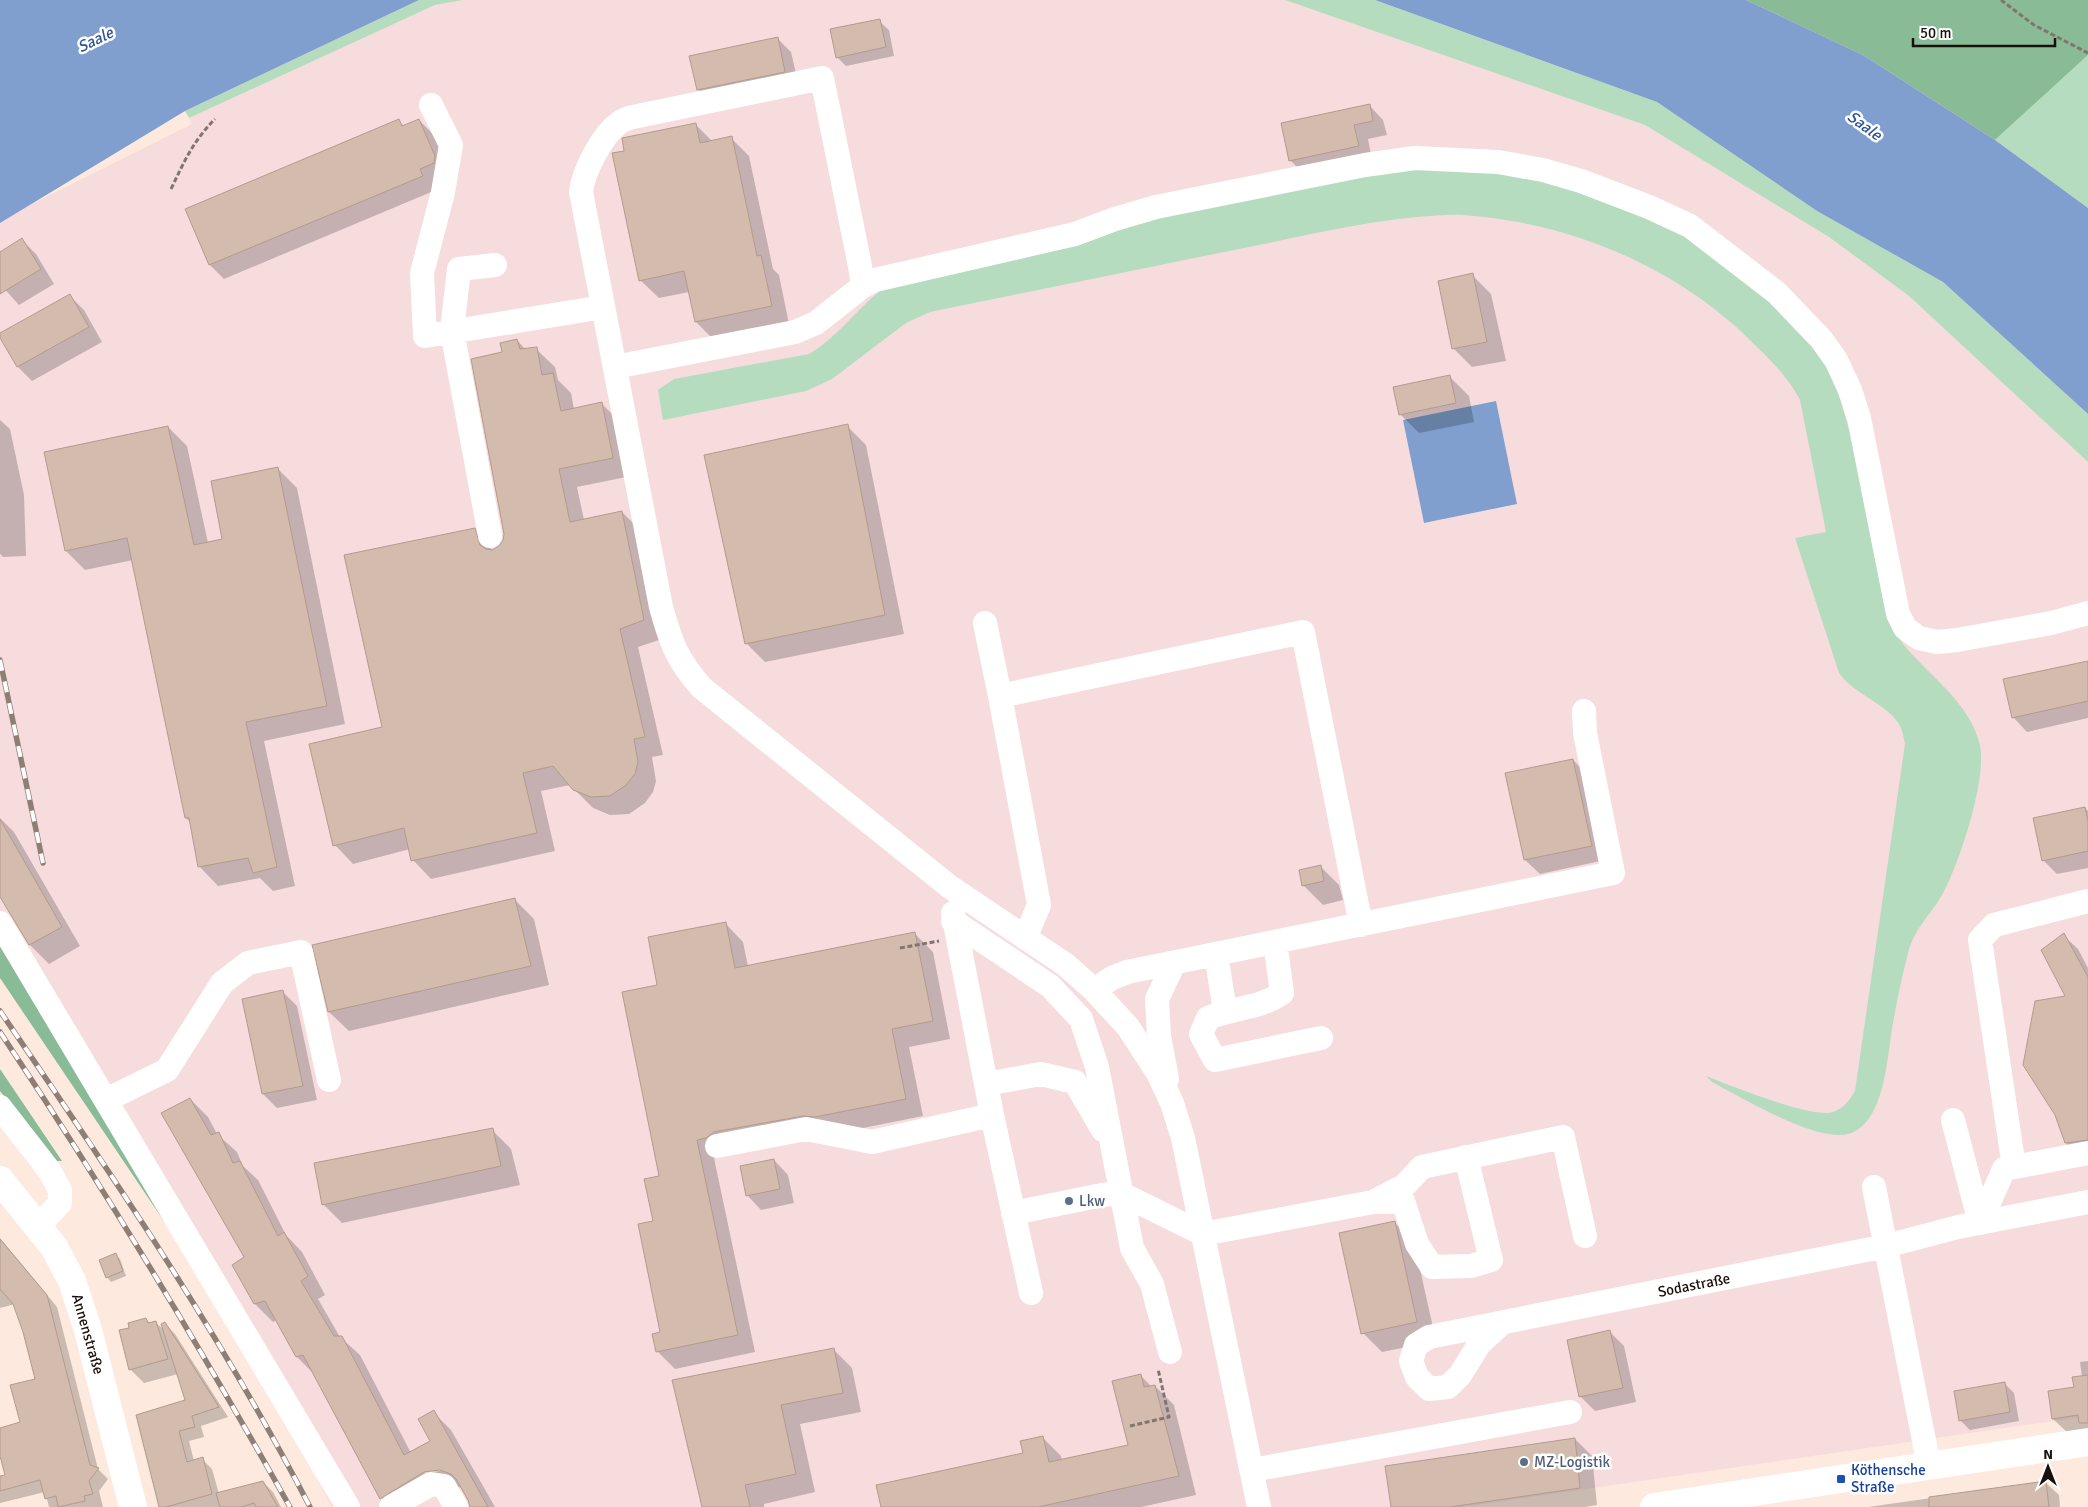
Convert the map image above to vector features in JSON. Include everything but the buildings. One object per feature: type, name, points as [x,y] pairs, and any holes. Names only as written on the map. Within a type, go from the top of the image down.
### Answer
[{"type":"main road","name":"Annenstraße","points":[[0,1180],[38,1226],[66,1268],[79,1299],[134,1507]]},
{"type":"main road","points":[[1654,1507],[1777,1498],[1929,1466],[2088,1442]]},
{"type":"lane","points":[[862,286],[860,266],[822,78],[633,116],[619,122],[610,131],[586,170],[581,192],[661,607],[671,644],[685,669],[702,688],[950,887],[1066,965],[1094,990],[1128,1027],[1158,1073],[1172,1103]]},
{"type":"lane","points":[[432,105],[451,146],[443,192],[422,273],[425,336],[603,307]]},
{"type":"lane","points":[[615,368],[795,332],[816,323],[862,286],[875,280],[1075,234],[1115,219],[1156,208],[1365,164],[1415,158],[1498,162],[1543,170],[1581,181],[1690,226],[1777,293],[1821,340],[1836,360],[1850,390],[1859,418],[1898,614],[1905,628],[1919,638],[1936,642],[1958,640],[2051,623],[2080,614]]},
{"type":"lane","points":[[490,536],[452,331],[459,269],[495,265]]},
{"type":"lane","points":[[985,623],[1039,905],[1025,938]]},
{"type":"lane","points":[[1000,696],[1303,632],[1361,925]]},
{"type":"lane","points":[[1094,990],[1112,978],[1127,972],[1613,873],[1585,734],[1584,711]]},
{"type":"lane","points":[[950,887],[955,929],[992,1116],[1031,1293]]},
{"type":"lane","points":[[2014,1167],[1980,940],[1994,925],[2088,901]]},
{"type":"lane","points":[[0,922],[348,1507]]},
{"type":"lane","points":[[955,929],[1050,986],[1081,1019],[1096,1067],[1132,1248],[1152,1284],[1164,1358]]},
{"type":"lane","points":[[1275,942],[1282,993],[1270,1002],[1225,1010],[1208,1018],[1201,1034],[1215,1060],[1320,1038]]},
{"type":"lane","points":[[106,1100],[167,1070],[222,983],[248,963],[301,952],[329,1080]]},
{"type":"lane","points":[[1216,954],[1225,1010]]},
{"type":"lane","points":[[1174,963],[1157,999],[1159,1036],[1172,1103],[1183,1138],[1259,1507]]},
{"type":"lane","points":[[986,1084],[1041,1074],[1075,1082],[1113,1149]]},
{"type":"lane","points":[[0,1107],[49,1170],[60,1190],[60,1203],[38,1226]]},
{"type":"lane","points":[[717,1146],[806,1129],[872,1142],[992,1116]]},
{"type":"lane","points":[[1953,1120],[1980,1223]]},
{"type":"lane","points":[[1373,1202],[1404,1186],[1422,1167],[1563,1137],[1585,1236]]},
{"type":"lane","points":[[1980,1223],[2004,1169],[2088,1153]]},
{"type":"lane","points":[[1013,1213],[1120,1193],[1203,1234],[1373,1202],[1403,1201],[1417,1244],[1432,1267],[1471,1266],[1490,1260],[1466,1158]]},
{"type":"lane","points":[[1874,1187],[1929,1466]]},
{"type":"lane","name":"Sodastraße","points":[[1502,1323],[1886,1246],[1980,1223],[2088,1202]]},
{"type":"lane","points":[[1252,1470],[1570,1412]]},
{"type":"lane","points":[[390,1507],[431,1484],[444,1486],[456,1507]]},
{"type":"path","points":[[2001,0],[2034,25],[2088,53]]},
{"type":"path","points":[[171,189],[190,148],[215,119]]},
{"type":"path","points":[[900,948],[955,929]]},
{"type":"path","points":[[1130,1426],[1168,1417],[1164,1358]]},
{"type":"shaded area","points":[[463,0],[1285,0],[1645,125],[1829,237],[1909,296],[2088,462],[2088,1416],[1462,1507],[332,1507],[280,1408],[0,940],[0,220],[192,124],[189,118],[435,5]]},
{"type":"green space","points":[[419,0],[463,0],[435,5],[189,118],[185,111]]},
{"type":"green space","points":[[1285,0],[1375,0],[1657,102],[1817,211],[1943,282],[2088,414],[2088,462],[1909,296],[1829,237],[1645,125]]},
{"type":"green space","points":[[1746,0],[2088,0],[2088,55],[1995,140],[1863,55]]},
{"type":"green space","points":[[2088,55],[2088,208],[1995,140]]},
{"type":"green space","points":[[1426,167],[1526,175],[1584,193],[1667,225],[1740,272],[1825,358],[1840,399],[1857,456],[1891,625],[1913,656],[1959,703],[1968,716],[1980,746],[1981,761],[1976,800],[1956,864],[1942,895],[1919,929],[1908,953],[1896,1006],[1886,1069],[1877,1103],[1870,1117],[1861,1128],[1848,1134],[1834,1135],[1817,1132],[1779,1117],[1712,1082],[1706,1076],[1771,1100],[1808,1111],[1823,1113],[1840,1109],[1855,1091],[1905,744],[1901,728],[1896,720],[1881,706],[1854,688],[1839,673],[1795,538],[1826,532],[1800,400],[1792,386],[1765,355],[1729,321],[1696,295],[1624,255],[1546,228],[1464,215],[1417,217],[1318,233],[930,312],[906,323],[832,379],[806,391],[663,420],[658,390],[674,379],[809,354],[820,347],[889,284],[1075,242],[1171,215],[1371,172]]},
{"type":"green space","points":[[0,940],[207,1285],[0,978]]},
{"type":"green space","points":[[0,1069],[62,1161],[54,1161],[0,1091]]},
{"type":"water","name":"Saale","points":[[0,0],[419,0],[185,111],[0,223]]},
{"type":"water","name":"Saale","points":[[1375,0],[1746,0],[1863,55],[1995,140],[2088,208],[2088,414],[1943,282],[1817,211],[1657,102]]},
{"type":"water","points":[[1496,401],[1517,504],[1424,523],[1403,420]]},
{"type":"railway","points":[[0,660],[43,863]]},
{"type":"railway","points":[[0,1011],[123,1193],[201,1316],[275,1442],[310,1507]]},
{"type":"railway","points":[[0,1032],[150,1266],[290,1507]]},
{"type":"place","name":"Lkw","points":[[1069,1201]]},
{"type":"place","name":"MZ-Logistik","points":[[1524,1462]]},
{"type":"place","name":"Köthensche Straße","points":[[1841,1479]]}]
